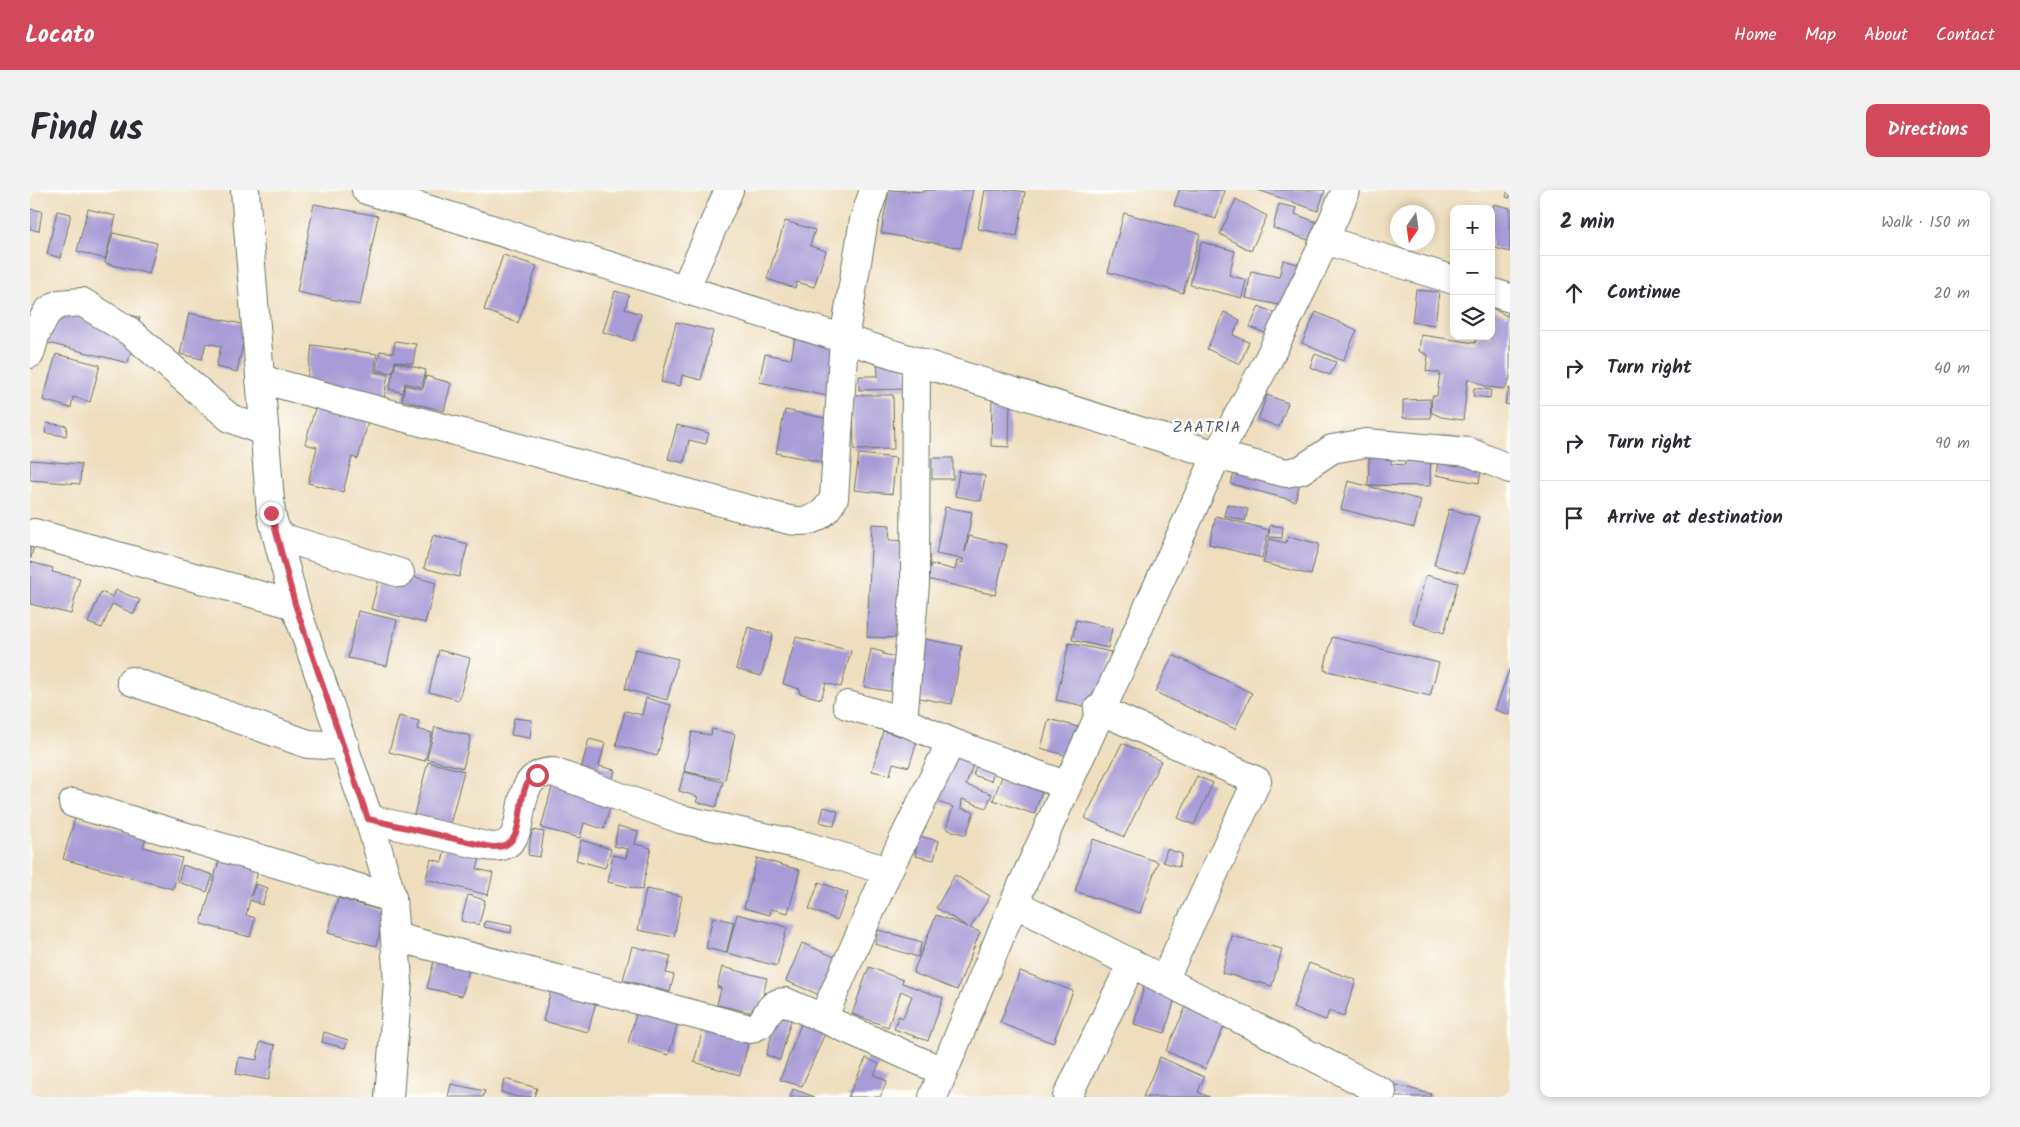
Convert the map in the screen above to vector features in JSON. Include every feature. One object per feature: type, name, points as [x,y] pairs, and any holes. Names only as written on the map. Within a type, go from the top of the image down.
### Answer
[{"type":"street","points":[[245,190],[271,513],[295,604],[345,746],[392,898],[398,982],[389,1097]]},
{"type":"street","points":[[366,190],[1217,455],[1286,473],[1301,470],[1332,450],[1366,443],[1469,452],[1510,469]]},
{"type":"street","points":[[685,290],[729,190]]},
{"type":"street","points":[[260,379],[800,522],[811,520],[821,516],[829,508],[834,498],[844,339],[864,220],[874,190]]},
{"type":"street","points":[[933,1097],[942,1071],[1014,903],[1100,710],[1217,455],[1267,362],[1346,190]]},
{"type":"street","points":[[1324,240],[1450,279]]},
{"type":"street","points":[[1495,293],[1510,298]]},
{"type":"street","points":[[30,354],[36,333],[47,312],[58,304],[82,302],[100,315],[129,331],[230,418],[265,432]]},
{"type":"street","points":[[903,721],[915,584],[916,361]]},
{"type":"street","points":[[34,533],[295,604]]},
{"type":"street","points":[[277,536],[400,573]]},
{"type":"street","points":[[131,681],[308,744],[345,746]]},
{"type":"street","points":[[847,705],[903,721],[951,742],[1067,786]]},
{"type":"street","points":[[1100,710],[1257,781],[1164,980]]},
{"type":"street","points":[[823,1018],[888,871],[951,742]]},
{"type":"street","points":[[368,819],[486,846],[503,846],[516,835],[526,787],[537,775],[553,772],[680,819],[806,846],[888,871]]},
{"type":"street","points":[[73,803],[392,898]]},
{"type":"street","points":[[1014,903],[1382,1092]]},
{"type":"street","points":[[395,937],[750,1029],[761,1024],[768,1009],[779,1002],[786,1002],[942,1071]]},
{"type":"street","points":[[1067,1097],[1132,964]]},
{"type":"building","points":[[889,190],[924,192],[925,190],[973,190],[961,248],[881,233]]},
{"type":"building","points":[[985,190],[1025,192],[1017,236],[978,229]]},
{"type":"building","points":[[1179,190],[1225,190],[1216,219],[1174,206]]},
{"type":"building","points":[[1258,190],[1325,190],[1318,211]]},
{"type":"building","points":[[1508,190],[1510,190],[1510,198],[1506,197]]},
{"type":"building","points":[[1236,199],[1267,216],[1251,251],[1220,234]]},
{"type":"building","points":[[314,204],[378,216],[360,305],[297,292]]},
{"type":"building","points":[[1279,204],[1297,208],[1295,214],[1327,226],[1320,244],[1273,228]]},
{"type":"building","points":[[1494,205],[1510,208],[1510,252],[1495,248]]},
{"type":"building","points":[[30,209],[42,211],[39,231],[30,229]]},
{"type":"building","points":[[88,209],[116,216],[105,259],[77,251]]},
{"type":"building","points":[[57,211],[71,214],[61,258],[47,254]]},
{"type":"building","points":[[1124,213],[1200,234],[1183,293],[1108,272]]},
{"type":"building","points":[[785,221],[815,230],[810,246],[826,251],[814,287],[797,282],[795,288],[767,279]]},
{"type":"building","points":[[113,233],[157,243],[149,274],[105,263]]},
{"type":"building","points":[[1201,242],[1235,251],[1229,275],[1246,280],[1242,298],[1190,285]]},
{"type":"building","points":[[503,255],[537,266],[518,323],[484,310]]},
{"type":"building","points":[[1283,260],[1305,266],[1288,307],[1246,298],[1251,271],[1279,277]]},
{"type":"building","points":[[1416,290],[1439,292],[1435,325],[1412,322]]},
{"type":"building","points":[[615,291],[629,295],[625,309],[641,314],[633,341],[603,332]]},
{"type":"building","points":[[59,304],[124,313],[140,318],[128,363],[48,343]]},
{"type":"building","points":[[1259,306],[1281,316],[1272,336],[1250,327]]},
{"type":"building","points":[[1510,309],[1510,378],[1505,389],[1487,387],[1468,378],[1463,420],[1441,417],[1431,412],[1432,396],[1437,396],[1440,373],[1426,371],[1428,355],[1419,351],[1421,335],[1475,343],[1476,340],[1495,340],[1495,310],[1507,316]]},
{"type":"building","points":[[1224,312],[1240,320],[1233,335],[1249,342],[1240,364],[1207,349]]},
{"type":"building","points":[[1316,312],[1357,330],[1343,361],[1302,343]]},
{"type":"building","points":[[189,313],[247,325],[237,372],[216,367],[221,346],[206,343],[202,359],[180,354]]},
{"type":"building","points":[[676,322],[713,331],[701,380],[682,375],[680,386],[661,382]]},
{"type":"building","points":[[795,337],[837,346],[827,396],[759,382],[765,354],[791,359]]},
{"type":"building","points":[[395,341],[416,344],[413,364],[395,361],[392,373],[376,370],[380,351],[393,353]]},
{"type":"building","points":[[312,345],[377,354],[374,372],[388,374],[384,400],[306,388]]},
{"type":"building","points":[[56,354],[100,365],[90,402],[73,397],[71,408],[43,400]]},
{"type":"building","points":[[877,354],[905,361],[908,389],[859,390],[859,376],[878,376]]},
{"type":"building","points":[[1315,354],[1336,362],[1330,375],[1310,367]]},
{"type":"building","points":[[396,362],[426,370],[422,387],[405,383],[403,393],[389,389]]},
{"type":"building","points":[[426,376],[451,383],[444,411],[402,400],[405,385],[423,389]]},
{"type":"building","points":[[1474,388],[1491,390],[1490,398],[1473,396]]},
{"type":"building","points":[[1510,388],[1510,405],[1505,404]]},
{"type":"building","points":[[853,395],[893,395],[894,449],[854,450]]},
{"type":"building","points":[[1267,395],[1288,403],[1279,427],[1258,419]]},
{"type":"building","points":[[992,399],[1010,399],[1009,447],[991,446]]},
{"type":"building","points":[[1430,399],[1431,418],[1403,418],[1403,400]]},
{"type":"building","points":[[317,401],[370,415],[358,459],[352,457],[343,492],[308,483],[317,447],[305,444]]},
{"type":"building","points":[[785,410],[834,420],[826,463],[776,453]]},
{"type":"building","points":[[47,423],[67,426],[66,436],[45,433]]},
{"type":"building","points":[[677,425],[709,433],[706,444],[689,440],[684,463],[668,459]]},
{"type":"building","points":[[1442,435],[1486,443],[1479,483],[1436,475]]},
{"type":"building","points":[[1370,440],[1392,441],[1391,464],[1405,465],[1406,443],[1431,444],[1430,486],[1368,485]]},
{"type":"building","points":[[1241,447],[1305,464],[1295,501],[1231,484]]},
{"type":"building","points":[[859,454],[896,458],[892,494],[854,490]]},
{"type":"building","points":[[932,458],[953,458],[953,479],[932,479]]},
{"type":"building","points":[[30,460],[81,464],[80,484],[30,480]]},
{"type":"building","points":[[959,471],[985,476],[981,501],[955,496]]},
{"type":"building","points":[[1348,481],[1421,500],[1414,528],[1341,509]]},
{"type":"building","points":[[1227,504],[1248,509],[1245,521],[1224,516]]},
{"type":"building","points":[[945,507],[972,512],[965,552],[969,536],[1007,545],[995,595],[927,579],[931,564],[955,570],[957,561],[963,563],[963,559],[936,554]]},
{"type":"building","points":[[1449,509],[1479,517],[1464,573],[1434,565]]},
{"type":"building","points":[[1216,516],[1269,530],[1262,558],[1209,544]]},
{"type":"building","points":[[872,524],[890,525],[889,540],[908,541],[904,638],[867,637]]},
{"type":"building","points":[[1270,525],[1283,527],[1282,538],[1269,537]]},
{"type":"building","points":[[433,535],[468,544],[459,577],[424,568]]},
{"type":"building","points":[[1288,536],[1319,544],[1311,575],[1263,563],[1269,539],[1286,543]]},
{"type":"building","points":[[30,544],[34,545],[31,558],[30,558]]},
{"type":"building","points":[[30,562],[53,568],[52,572],[80,578],[71,614],[30,604]]},
{"type":"building","points":[[382,568],[436,583],[425,623],[371,609]]},
{"type":"building","points":[[1426,575],[1458,583],[1444,633],[1413,624]]},
{"type":"building","points":[[116,590],[140,600],[134,614],[112,604],[102,628],[88,623],[101,592],[113,597]]},
{"type":"building","points":[[358,611],[397,620],[387,666],[348,658]]},
{"type":"building","points":[[1076,620],[1112,628],[1108,648],[1072,640]]},
{"type":"building","points":[[748,627],[773,634],[761,676],[736,669]]},
{"type":"building","points":[[796,637],[851,651],[841,687],[826,683],[821,699],[799,693],[800,689],[783,684]]},
{"type":"building","points":[[1332,637],[1439,663],[1430,696],[1324,670]]},
{"type":"building","points":[[919,638],[962,646],[952,704],[908,696]]},
{"type":"building","points":[[1069,643],[1111,652],[1098,709],[1056,700]]},
{"type":"building","points":[[635,649],[678,659],[667,700],[625,689]]},
{"type":"building","points":[[871,649],[901,658],[895,692],[864,687]]},
{"type":"building","points":[[439,650],[470,658],[459,700],[429,692]]},
{"type":"building","points":[[1173,655],[1252,693],[1235,729],[1155,692]]},
{"type":"building","points":[[1510,668],[1510,715],[1495,710]]},
{"type":"building","points":[[646,698],[671,705],[657,756],[616,745],[625,711],[642,715]]},
{"type":"building","points":[[399,716],[419,721],[417,729],[432,733],[425,761],[389,752]]},
{"type":"building","points":[[514,718],[532,720],[530,738],[511,735]]},
{"type":"building","points":[[1049,719],[1085,729],[1077,759],[1041,748]]},
{"type":"building","points":[[435,727],[471,736],[463,768],[427,759]]},
{"type":"building","points":[[712,729],[735,734],[725,780],[684,771],[692,732],[711,735]]},
{"type":"building","points":[[883,731],[917,741],[909,767],[893,763],[890,775],[872,771]]},
{"type":"building","points":[[589,739],[605,743],[599,766],[615,770],[612,782],[580,773]]},
{"type":"building","points":[[1122,743],[1161,761],[1124,837],[1085,818]]},
{"type":"building","points":[[953,756],[974,762],[966,785],[992,794],[986,808],[962,799],[961,808],[974,812],[966,835],[946,829],[953,807],[938,802]]},
{"type":"building","points":[[428,762],[464,771],[449,828],[413,818]]},
{"type":"building","points":[[977,764],[994,771],[991,781],[973,775]]},
{"type":"building","points":[[684,772],[723,782],[716,807],[696,802],[698,797],[679,791]]},
{"type":"building","points":[[1003,774],[1043,788],[1034,814],[993,800]]},
{"type":"building","points":[[1197,776],[1213,783],[1194,825],[1178,818]]},
{"type":"building","points":[[553,783],[612,799],[604,829],[584,823],[580,838],[541,828]]},
{"type":"building","points":[[824,807],[838,811],[834,826],[820,822]]},
{"type":"building","points":[[75,818],[146,838],[143,847],[182,858],[173,889],[63,859]]},
{"type":"building","points":[[618,826],[638,831],[635,844],[651,848],[642,890],[608,882],[613,855],[626,858],[628,849],[614,846]]},
{"type":"building","points":[[532,830],[544,832],[540,857],[528,855]]},
{"type":"building","points":[[919,836],[939,841],[934,860],[915,856]]},
{"type":"building","points":[[1093,839],[1158,862],[1140,913],[1075,891]]},
{"type":"building","points":[[581,840],[611,849],[605,868],[576,860]]},
{"type":"building","points":[[446,845],[481,854],[477,869],[493,873],[488,895],[426,879],[431,859],[442,862]]},
{"type":"building","points":[[1167,849],[1182,854],[1179,867],[1163,862]]},
{"type":"building","points":[[222,850],[261,861],[251,896],[256,884],[268,888],[262,905],[250,900],[246,915],[255,918],[250,937],[201,924]]},
{"type":"building","points":[[757,858],[800,870],[788,913],[771,909],[770,915],[744,908]]},
{"type":"building","points":[[183,865],[213,875],[207,892],[178,882]]},
{"type":"building","points":[[955,875],[990,896],[970,928],[980,932],[957,990],[913,973],[936,915],[968,927],[936,908]]},
{"type":"building","points":[[819,882],[848,893],[837,920],[809,909]]},
{"type":"building","points":[[646,889],[682,896],[674,937],[638,930]]},
{"type":"building","points":[[468,895],[485,900],[479,925],[461,921]]},
{"type":"building","points":[[338,898],[386,912],[376,946],[328,933]]},
{"type":"building","points":[[737,914],[787,927],[777,966],[727,953]]},
{"type":"building","points":[[713,917],[734,922],[726,953],[706,948]]},
{"type":"building","points":[[485,921],[512,926],[511,933],[484,927]]},
{"type":"building","points":[[878,930],[922,942],[918,957],[875,944]]},
{"type":"building","points":[[1232,936],[1282,949],[1272,986],[1222,973]]},
{"type":"building","points":[[802,943],[837,958],[822,996],[786,981]]},
{"type":"building","points":[[632,946],[671,956],[666,973],[674,975],[670,992],[623,980]]},
{"type":"building","points":[[435,957],[470,966],[462,996],[427,988]]},
{"type":"building","points":[[1309,963],[1356,980],[1344,1016],[1329,1011],[1326,1020],[1293,1008]]},
{"type":"building","points":[[722,967],[767,978],[759,1014],[717,1005],[721,988],[717,987]]},
{"type":"building","points":[[869,967],[903,980],[902,983],[943,998],[928,1041],[894,1029],[899,1016],[903,1018],[912,996],[901,991],[888,1027],[852,1014]]},
{"type":"building","points":[[1020,971],[1073,991],[1053,1043],[1000,1023]]},
{"type":"building","points":[[553,982],[598,994],[588,1032],[543,1021]]},
{"type":"building","points":[[1145,983],[1177,991],[1165,1033],[1134,1024]]},
{"type":"building","points":[[1188,1002],[1227,1020],[1205,1069],[1166,1051]]},
{"type":"building","points":[[638,1007],[679,1018],[669,1055],[628,1043]]},
{"type":"building","points":[[778,1013],[792,1016],[780,1060],[766,1055]]},
{"type":"building","points":[[802,1021],[826,1031],[802,1086],[780,1080]]},
{"type":"building","points":[[704,1025],[750,1037],[740,1075],[694,1062]]},
{"type":"building","points":[[324,1032],[348,1040],[345,1048],[322,1042]]},
{"type":"building","points":[[260,1042],[275,1045],[269,1080],[236,1074],[239,1057],[257,1060]]},
{"type":"building","points":[[1160,1057],[1204,1077],[1198,1092],[1209,1097],[1143,1097]]},
{"type":"building","points":[[866,1058],[879,1064],[874,1075],[887,1081],[880,1097],[848,1097]]},
{"type":"building","points":[[505,1079],[537,1088],[534,1097],[517,1097],[501,1092]]},
{"type":"building","points":[[1385,1082],[1431,1094],[1430,1097],[1381,1097]]},
{"type":"building","points":[[451,1084],[485,1091],[483,1097],[448,1097]]},
{"type":"building","points":[[793,1089],[815,1097],[790,1097]]},
{"type":"district","name":"ZAATRIA","points":[[1207,426]]},
{"type":"route","points":[[271,513],[295,604],[368,819],[486,846],[503,846],[516,835],[526,787],[530,780],[537,775]]}]
